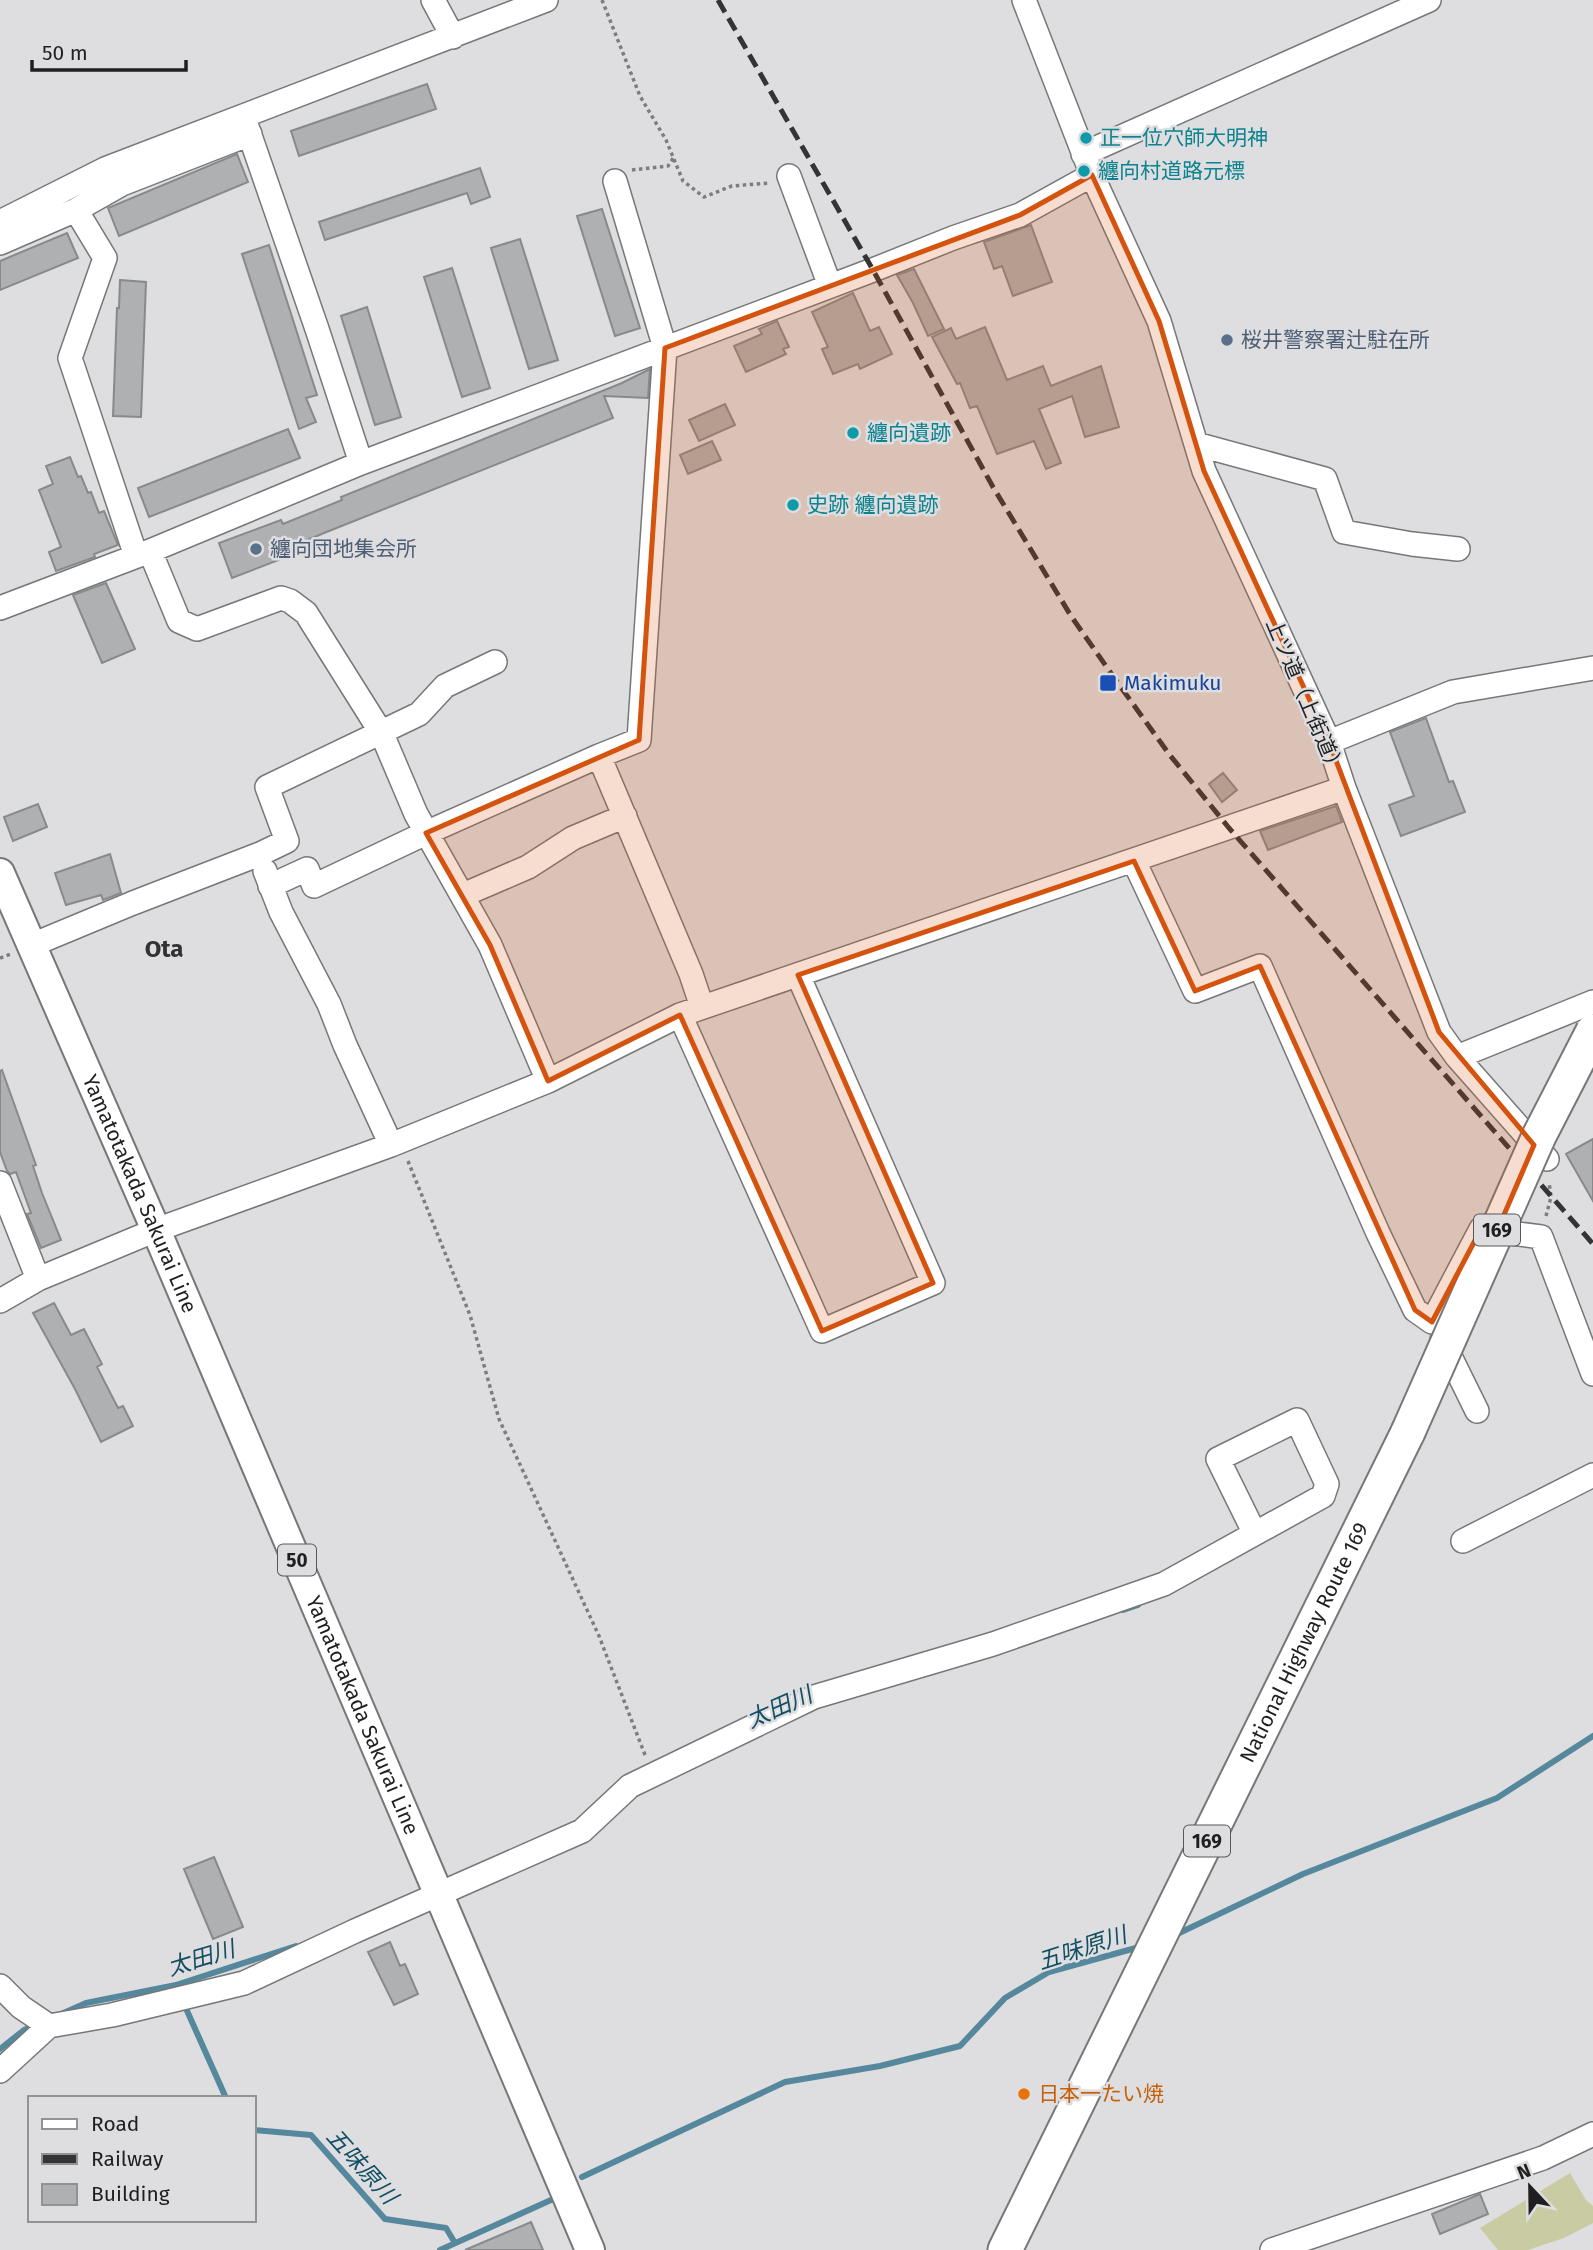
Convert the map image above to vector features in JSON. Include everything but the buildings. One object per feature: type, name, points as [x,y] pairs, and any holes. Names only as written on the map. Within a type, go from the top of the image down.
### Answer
[{"type":"highway","name":"National Highway Route 169","points":[[1005,2250],[1408,1432],[1538,1136],[1593,1031]]},
{"type":"main road","name":"Yamatotakada Sakurai Line","points":[[0,873],[156,1230],[590,2250]]},
{"type":"street","points":[[433,0],[453,37]]},
{"type":"street","points":[[0,243],[76,210],[122,184],[247,125],[547,0]]},
{"type":"street","name":"上ツ道（上街道）","points":[[1024,0],[1087,164],[1159,321],[1204,471],[1329,742],[1344,789],[1439,1032],[1457,1057],[1547,1159]]},
{"type":"street","points":[[0,608],[143,554],[360,463],[1020,215],[1087,164],[1429,0]]},
{"type":"street","points":[[0,222],[105,169],[247,125]]},
{"type":"street","points":[[247,125],[360,463]]},
{"type":"street","points":[[789,176],[830,286]]},
{"type":"street","points":[[270,886],[307,869],[314,886],[426,833],[639,740],[665,348],[615,181]]},
{"type":"street","points":[[76,210],[105,258],[70,358],[143,554],[179,621],[197,629],[281,598],[306,613],[382,734],[426,833],[490,945],[548,1082]]},
{"type":"street","points":[[1196,444],[1325,479],[1345,532],[1458,549]]},
{"type":"street","points":[[32,945],[287,841],[267,788],[419,714],[445,686],[495,662]]},
{"type":"street","points":[[1329,742],[1453,692],[1593,668]]},
{"type":"street","points":[[599,756],[691,974],[702,1007]]},
{"type":"street","points":[[0,1301],[38,1279],[156,1230],[548,1082],[680,1015],[1344,789]]},
{"type":"street","points":[[463,895],[528,867],[573,838],[625,816]]},
{"type":"street","points":[[260,854],[270,886],[329,1004],[345,1045],[395,1142]]},
{"type":"street","points":[[1134,861],[1195,991],[1259,966],[1415,1310],[1432,1322],[1477,1411]]},
{"type":"street","points":[[680,1015],[822,1331],[933,1283],[798,975]]},
{"type":"street","points":[[1457,1057],[1593,1002]]},
{"type":"street","points":[[0,1183],[38,1279]]},
{"type":"street","points":[[1432,1322],[1481,1229],[1541,1237],[1593,1374]]},
{"type":"street","points":[[0,2071],[49,2026],[112,2015],[244,1983],[582,1831],[629,1786],[814,1697],[993,1644],[1164,1584],[1323,1496],[1327,1485],[1297,1420],[1218,1459],[1254,1532]]},
{"type":"street","points":[[1463,1541],[1593,1475]]},
{"type":"street","points":[[0,1986],[20,2007],[49,2026]]},
{"type":"street","points":[[1272,2250],[1543,2158],[1593,2134]]},
{"type":"path","points":[[602,0],[639,96],[674,157],[683,181],[704,197],[732,186],[776,182],[789,176]]},
{"type":"path","points":[[615,181],[617,172],[668,166],[674,157]]},
{"type":"path","points":[[395,1142],[470,1315],[499,1419],[599,1636],[652,1775]]},
{"type":"path","points":[[1541,1237],[1550,1197],[1547,1159]]},
{"type":"highlighted area","points":[[1092,175],[1159,321],[1204,471],[1329,742],[1439,1032],[1534,1145],[1497,1231],[1481,1229],[1432,1322],[1415,1310],[1260,966],[1195,991],[1134,861],[798,975],[933,1283],[822,1331],[680,1015],[548,1081],[490,945],[426,833],[639,740],[665,348],[1020,215]]},
{"type":"green space","points":[[1570,2173],[1586,2200],[1593,2206],[1593,2223],[1564,2238],[1528,2250],[1498,2250],[1480,2228]]},
{"type":"waterway","name":"太田川","points":[[1123,1610],[1138,1605]]},
{"type":"waterway","name":"五味原川","points":[[1173,1936],[1303,1874],[1497,1798],[1593,1736]]},
{"type":"waterway","name":"五味原川","points":[[59,2015],[86,2003],[176,1985],[296,1946]]},
{"type":"waterway","name":"五味原川","points":[[582,2177],[785,2082],[880,2066],[960,2046],[1005,1998],[1049,1972],[1143,1946]]},
{"type":"waterway","name":"五味原川","points":[[184,2004],[225,2096]]},
{"type":"waterway","name":"太田川","points":[[0,2049],[24,2030],[36,2025]]},
{"type":"waterway","name":"五味原川","points":[[256,2130],[311,2135],[385,2219],[446,2228],[455,2243]]},
{"type":"waterway","name":"五味原川","points":[[440,2250],[551,2200]]},
{"type":"railway","points":[[718,0],[873,270],[993,487],[1071,616],[1115,679],[1169,754],[1229,828],[1593,1244]]},
{"type":"place","name":"正一位穴師大明神","points":[[1086,138]]},
{"type":"place","name":"纏向村道路元標","points":[[1084,171]]},
{"type":"place","name":"桜井警察署辻駐在所","points":[[1227,340]]},
{"type":"place","name":"纏向遺跡","points":[[853,433]]},
{"type":"place","name":"史跡 纏向遺跡","points":[[793,505]]},
{"type":"place","name":"纏向団地集会所","points":[[256,549]]},
{"type":"place","name":"Makimuku","points":[[1108,683]]},
{"type":"place","name":"日本一たい焼","points":[[1024,2094]]},
{"type":"district","name":"Ota","points":[[164,949]]}]
